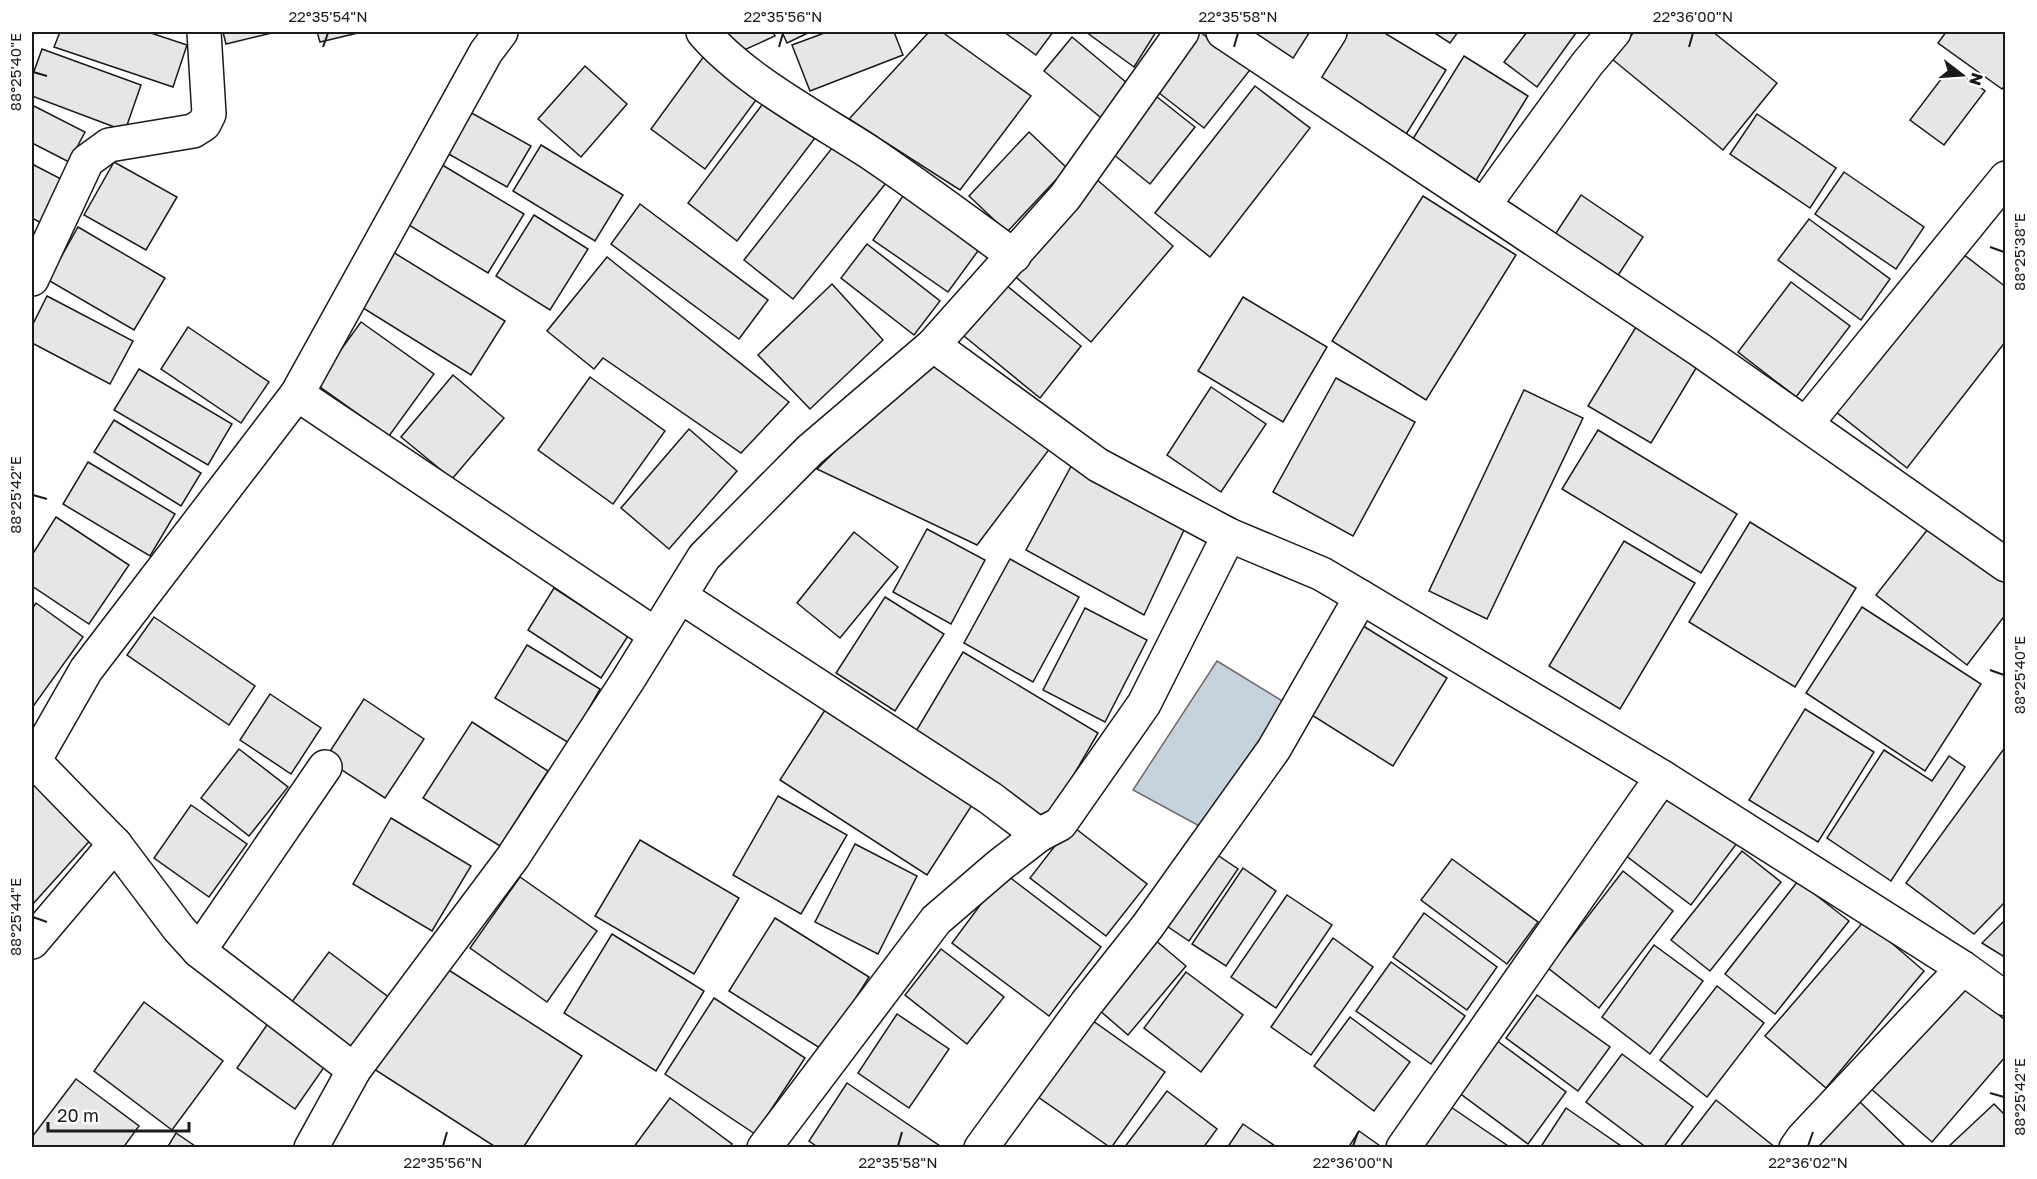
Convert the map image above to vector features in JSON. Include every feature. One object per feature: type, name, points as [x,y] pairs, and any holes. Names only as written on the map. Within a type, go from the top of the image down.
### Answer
[{"type":"street","points":[[32,279],[87,161],[109,145],[193,131],[204,124],[208,114],[204,32]]},
{"type":"street","points":[[354,1070],[199,951],[179,929],[115,844],[33,760],[86,670],[297,394],[486,52],[501,32]]},
{"type":"street","points":[[703,32],[737,65],[885,163],[1014,256]]},
{"type":"street","points":[[311,1148],[354,1070],[513,857],[704,556],[810,450],[933,345],[1065,198],[1182,32]]},
{"type":"street","points":[[1223,32],[1700,350],[2006,565]]},
{"type":"street","points":[[1299,81],[1330,32]]},
{"type":"street","points":[[1484,205],[1587,64],[1614,32]]},
{"type":"street","points":[[1806,424],[2006,178]]},
{"type":"street","points":[[933,345],[1098,465],[1229,535],[1322,574],[1662,777],[1963,968],[2006,999]]},
{"type":"street","points":[[297,394],[656,634]]},
{"type":"street","points":[[764,1148],[936,920],[1000,865],[1039,836],[1060,824],[1144,704],[1229,535]]},
{"type":"street","points":[[680,596],[990,798],[1039,836]]},
{"type":"street","points":[[981,1148],[1086,1004],[1147,927],[1274,749],[1361,597]]},
{"type":"street","points":[[199,951],[325,767]]},
{"type":"street","points":[[1404,1148],[1662,777]]},
{"type":"street","points":[[32,942],[115,844]]},
{"type":"street","points":[[1796,1148],[1810,1130],[1963,968]]},
{"type":"shaded area","points":[[1217,661],[1284,702],[1203,828],[1133,790]]},
{"type":"building","points":[[60,32],[148,32],[187,45],[173,87],[54,47]]},
{"type":"building","points":[[223,32],[276,32],[226,44]]},
{"type":"building","points":[[317,32],[362,32],[320,42]]},
{"type":"building","points":[[722,32],[773,32],[775,36],[733,55]]},
{"type":"building","points":[[782,32],[810,32],[787,43]]},
{"type":"building","points":[[827,32],[894,32],[903,55],[810,91],[792,45]]},
{"type":"building","points":[[929,32],[942,32],[1031,96],[960,190],[849,119]]},
{"type":"building","points":[[1004,32],[1053,32],[1036,55]]},
{"type":"building","points":[[1086,32],[1156,32],[1134,67]]},
{"type":"building","points":[[1200,32],[1250,70],[1204,128],[1154,89]]},
{"type":"building","points":[[1243,32],[1310,32],[1293,61]]},
{"type":"building","points":[[1342,32],[1383,32],[1446,70],[1405,136],[1313,78]]},
{"type":"building","points":[[1433,32],[1458,32],[1450,43]]},
{"type":"building","points":[[1527,32],[1576,33],[1537,87],[1504,62]]},
{"type":"building","points":[[1634,32],[1713,32],[1777,83],[1723,150],[1612,59]]},
{"type":"building","points":[[1946,32],[2006,32],[2006,84],[2002,89],[1938,43]]},
{"type":"building","points":[[1072,37],[1133,88],[1105,121],[1044,71]]},
{"type":"building","points":[[42,49],[141,85],[125,131],[32,96],[32,77]]},
{"type":"building","points":[[707,52],[762,92],[705,169],[651,129]]},
{"type":"building","points":[[1464,56],[1528,96],[1475,182],[1411,142]]},
{"type":"building","points":[[585,66],[627,104],[581,157],[538,119]]},
{"type":"building","points":[[1951,66],[1985,91],[1944,145],[1910,120]]},
{"type":"building","points":[[1255,86],[1310,128],[1210,257],[1155,213]]},
{"type":"building","points":[[1152,93],[1195,127],[1150,184],[1108,150]]},
{"type":"building","points":[[768,97],[818,134],[737,241],[688,203]]},
{"type":"building","points":[[32,105],[85,132],[69,162],[32,143]]},
{"type":"building","points":[[468,111],[531,146],[507,187],[445,152]]},
{"type":"building","points":[[1757,114],[1836,168],[1810,208],[1730,154]]},
{"type":"building","points":[[1029,132],[1067,168],[1007,232],[969,196]]},
{"type":"building","points":[[836,143],[886,183],[793,299],[744,260]]},
{"type":"building","points":[[541,145],[623,195],[595,241],[513,191]]},
{"type":"building","points":[[434,160],[524,214],[488,273],[399,219]]},
{"type":"building","points":[[114,162],[177,197],[146,250],[84,215]]},
{"type":"building","points":[[32,164],[65,181],[43,224],[32,218]]},
{"type":"building","points":[[1844,172],[1924,227],[1896,269],[1815,214]]},
{"type":"building","points":[[1094,177],[1173,246],[1091,342],[1011,273]]},
{"type":"building","points":[[907,190],[983,244],[948,292],[873,240]]},
{"type":"building","points":[[1581,195],[1643,237],[1615,280],[1552,239]]},
{"type":"building","points":[[1423,196],[1516,255],[1426,400],[1332,341]]},
{"type":"building","points":[[640,204],[768,300],[739,339],[611,244]]},
{"type":"building","points":[[534,215],[588,249],[550,310],[496,276]]},
{"type":"building","points":[[1809,219],[1890,279],[1861,320],[1778,260]]},
{"type":"building","points":[[78,227],[165,278],[134,330],[48,280]]},
{"type":"building","points":[[867,244],[940,301],[914,335],[841,278]]},
{"type":"building","points":[[388,249],[505,321],[471,375],[355,303]]},
{"type":"building","points":[[1959,251],[2006,287],[2006,341],[1907,468],[1835,411]]},
{"type":"building","points":[[607,257],[789,402],[741,453],[603,358],[594,369],[547,331]]},
{"type":"building","points":[[1001,281],[1081,346],[1040,398],[959,332]]},
{"type":"building","points":[[1791,282],[1850,326],[1796,397],[1738,352]]},
{"type":"building","points":[[832,284],[883,340],[810,409],[758,355]]},
{"type":"building","points":[[47,296],[133,341],[110,384],[32,343],[32,326]]},
{"type":"building","points":[[1243,297],[1327,347],[1283,422],[1198,371]]},
{"type":"building","points":[[361,322],[434,374],[389,436],[316,384]]},
{"type":"building","points":[[188,327],[269,382],[241,423],[161,369]]},
{"type":"building","points":[[1636,327],[1698,365],[1651,443],[1588,406]]},
{"type":"building","points":[[932,356],[1051,447],[977,545],[817,469]]},
{"type":"building","points":[[139,369],[232,424],[208,465],[114,410]]},
{"type":"building","points":[[453,375],[504,418],[452,479],[401,437]]},
{"type":"building","points":[[590,377],[665,431],[613,504],[538,450]]},
{"type":"building","points":[[1336,378],[1415,422],[1353,536],[1273,492]]},
{"type":"building","points":[[1211,387],[1266,424],[1221,492],[1167,455]]},
{"type":"building","points":[[1524,390],[1583,418],[1487,619],[1429,591]]},
{"type":"building","points":[[114,420],[201,473],[181,506],[94,452]]},
{"type":"building","points":[[689,429],[737,471],[669,549],[621,508]]},
{"type":"building","points":[[1598,430],[1737,514],[1701,573],[1562,489]]},
{"type":"building","points":[[1075,459],[1184,530],[1144,615],[1026,550]]},
{"type":"building","points":[[88,462],[175,514],[150,556],[63,504]]},
{"type":"building","points":[[56,517],[129,565],[89,624],[32,586],[32,555]]},
{"type":"building","points":[[1935,520],[2006,575],[2006,614],[1967,665],[1876,595]]},
{"type":"building","points":[[1750,522],[1856,588],[1795,687],[1689,622]]},
{"type":"building","points":[[927,529],[985,560],[951,624],[893,592]]},
{"type":"building","points":[[854,532],[898,567],[840,638],[797,603]]},
{"type":"building","points":[[1624,541],[1695,583],[1620,709],[1549,666]]},
{"type":"building","points":[[1010,559],[1079,597],[1033,682],[964,643]]},
{"type":"building","points":[[554,588],[628,636],[601,678],[528,630]]},
{"type":"building","points":[[885,597],[944,634],[895,711],[836,673]]},
{"type":"building","points":[[36,603],[83,637],[32,708],[32,609]]},
{"type":"building","points":[[1862,607],[1981,684],[1925,771],[1806,693]]},
{"type":"building","points":[[1085,608],[1147,640],[1105,722],[1043,690]]},
{"type":"building","points":[[154,617],[255,686],[229,725],[127,655]]},
{"type":"building","points":[[1360,624],[1447,678],[1393,766],[1307,712]]},
{"type":"building","points":[[527,645],[600,689],[569,743],[495,698]]},
{"type":"building","points":[[963,652],[1098,733],[1048,819],[912,738]]},
{"type":"building","points":[[270,694],[321,728],[291,774],[240,740]]},
{"type":"building","points":[[364,699],[424,739],[385,798],[325,759]]},
{"type":"building","points":[[1805,709],[1874,752],[1818,842],[1749,800]]},
{"type":"building","points":[[825,710],[972,805],[927,875],[780,780]]},
{"type":"building","points":[[472,722],[548,771],[500,846],[423,798]]},
{"type":"building","points":[[2006,746],[2006,901],[1974,934],[1906,883]]},
{"type":"building","points":[[239,749],[288,787],[249,836],[201,798]]},
{"type":"building","points":[[1884,750],[1932,781],[1949,756],[1965,767],[1891,881],[1827,838]]},
{"type":"building","points":[[32,777],[95,835],[32,905]]},
{"type":"building","points":[[1671,793],[1737,843],[1691,905],[1625,855]]},
{"type":"building","points":[[778,796],[847,835],[801,914],[733,875]]},
{"type":"building","points":[[191,805],[247,844],[209,897],[154,858]]},
{"type":"building","points":[[391,818],[471,866],[432,931],[353,884]]},
{"type":"building","points":[[1071,825],[1147,884],[1106,936],[1030,878]]},
{"type":"building","points":[[640,840],[739,898],[694,974],[595,916]]},
{"type":"building","points":[[855,844],[917,876],[878,954],[815,922]]},
{"type":"building","points":[[1207,848],[1238,869],[1189,941],[1158,920]]},
{"type":"building","points":[[1742,851],[1781,882],[1710,971],[1671,940]]},
{"type":"building","points":[[1452,859],[1538,922],[1507,964],[1421,900]]},
{"type":"building","points":[[1243,868],[1276,891],[1226,966],[1192,944]]},
{"type":"building","points":[[1623,871],[1673,911],[1599,1008],[1548,968]]},
{"type":"building","points":[[1004,873],[1101,947],[1049,1016],[952,943]]},
{"type":"building","points":[[520,877],[597,931],[547,1002],[470,948]]},
{"type":"building","points":[[1798,881],[1849,921],[1775,1014],[1725,974]]},
{"type":"building","points":[[1287,895],[1332,925],[1276,1008],[1231,977]]},
{"type":"building","points":[[1424,913],[1497,967],[1467,1010],[1393,957]]},
{"type":"building","points":[[775,918],[869,977],[823,1050],[729,991]]},
{"type":"building","points":[[2006,919],[2006,958],[1982,943]]},
{"type":"building","points":[[1865,920],[1924,971],[1826,1088],[1765,1036]]},
{"type":"building","points":[[612,934],[704,991],[656,1071],[564,1013]]},
{"type":"building","points":[[1148,934],[1186,966],[1128,1035],[1091,1003]]},
{"type":"building","points":[[1333,938],[1373,967],[1311,1055],[1271,1027]]},
{"type":"building","points":[[1654,945],[1703,981],[1650,1054],[1602,1017]]},
{"type":"building","points":[[941,949],[1004,997],[967,1044],[905,995]]},
{"type":"building","points":[[329,952],[391,999],[348,1058],[285,1011]]},
{"type":"building","points":[[1391,962],[1465,1016],[1431,1064],[1356,1011]]},
{"type":"building","points":[[441,965],[582,1056],[523,1148],[497,1148],[374,1069]]},
{"type":"building","points":[[1186,972],[1243,1015],[1201,1072],[1144,1028]]},
{"type":"building","points":[[1960,981],[2006,1021],[2006,1056],[1932,1142],[1869,1087]]},
{"type":"building","points":[[1717,986],[1764,1023],[1707,1097],[1660,1060]]},
{"type":"building","points":[[1537,995],[1610,1047],[1578,1091],[1506,1038]]},
{"type":"building","points":[[714,998],[805,1058],[755,1134],[665,1074]]},
{"type":"building","points":[[144,1002],[223,1061],[172,1130],[94,1071]]},
{"type":"building","points":[[897,1014],[949,1049],[909,1108],[858,1073]]},
{"type":"building","points":[[1086,1016],[1165,1072],[1111,1148],[1031,1092]]},
{"type":"building","points":[[1350,1017],[1410,1062],[1374,1111],[1314,1066]]},
{"type":"building","points":[[269,1022],[327,1063],[295,1109],[237,1068]]},
{"type":"building","points":[[1496,1040],[1566,1092],[1528,1144],[1458,1092]]},
{"type":"building","points":[[1622,1054],[1693,1107],[1663,1148],[1647,1148],[1586,1102]]},
{"type":"building","points":[[76,1079],[139,1126],[123,1148],[32,1148],[32,1137]]},
{"type":"building","points":[[847,1083],[943,1148],[819,1148],[809,1141]]},
{"type":"building","points":[[1167,1091],[1217,1129],[1203,1148],[1124,1148]]},
{"type":"building","points":[[670,1098],[732,1144],[729,1148],[633,1148]]},
{"type":"building","points":[[1716,1100],[1776,1148],[1679,1148]]},
{"type":"building","points":[[1858,1100],[1907,1148],[1813,1148]]},
{"type":"building","points":[[1445,1103],[1511,1148],[1416,1148]]},
{"type":"building","points":[[1994,1104],[2006,1116],[2006,1148],[1947,1148]]},
{"type":"building","points":[[1566,1108],[1624,1148],[1540,1148]]},
{"type":"building","points":[[1243,1124],[1278,1148],[1227,1148]]},
{"type":"building","points":[[1359,1131],[1383,1148],[1348,1148]]},
{"type":"building","points":[[176,1133],[198,1148],[167,1148]]}]
